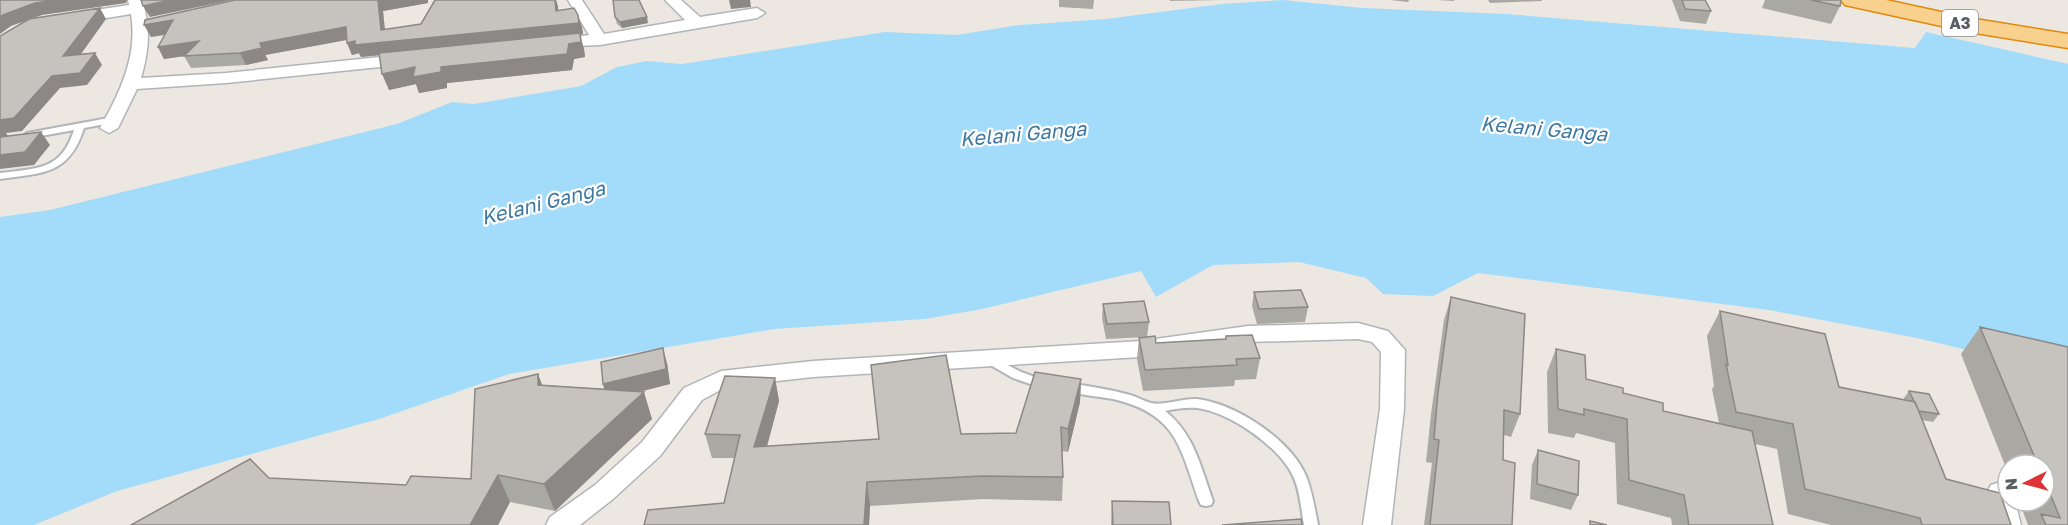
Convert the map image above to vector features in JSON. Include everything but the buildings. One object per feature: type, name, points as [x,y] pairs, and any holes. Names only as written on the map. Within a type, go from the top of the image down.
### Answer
[{"type":"highway","name":"A3","points":[[1853,0],[1969,25],[2068,41]]},
{"type":"highway","name":"A3","points":[[1895,1],[2068,33]]},
{"type":"street","points":[[575,0],[600,40]]},
{"type":"street","points":[[672,0],[695,21]]},
{"type":"street","points":[[724,0],[726,17]]},
{"type":"street","points":[[57,21],[136,4],[145,26],[138,66],[111,124]]},
{"type":"street","points":[[541,46],[600,40],[695,21],[757,13]]},
{"type":"street","points":[[130,84],[226,78],[422,57]]},
{"type":"street","points":[[560,525],[604,492],[651,449],[693,394],[721,379],[813,369],[992,360],[1141,349],[1248,334],[1358,331],[1380,336],[1393,350],[1392,409],[1377,525]]},
{"type":"lane","points":[[19,136],[80,126],[111,124]]},
{"type":"lane","points":[[0,176],[59,164],[75,147],[80,126]]},
{"type":"lane","points":[[992,360],[1036,383],[1132,399],[1152,408],[1180,433],[1206,501]]},
{"type":"lane","points":[[1152,408],[1197,404],[1219,409],[1242,421],[1281,450],[1298,473],[1311,525]]},
{"type":"water","name":"Kelani Ganga","points":[[1283,0],[1363,8],[1507,14],[1915,48],[1926,32],[2068,64],[2068,374],[1917,338],[1769,310],[1478,273],[1433,296],[1383,294],[1366,278],[1299,262],[1213,265],[1156,297],[1141,271],[982,309],[925,319],[775,329],[509,374],[379,419],[117,491],[34,525],[0,525],[0,217],[50,210],[397,124],[452,102],[474,104],[581,86],[617,67],[647,61],[682,64],[885,32],[956,35],[1020,25],[1106,19],[1222,4]]}]
